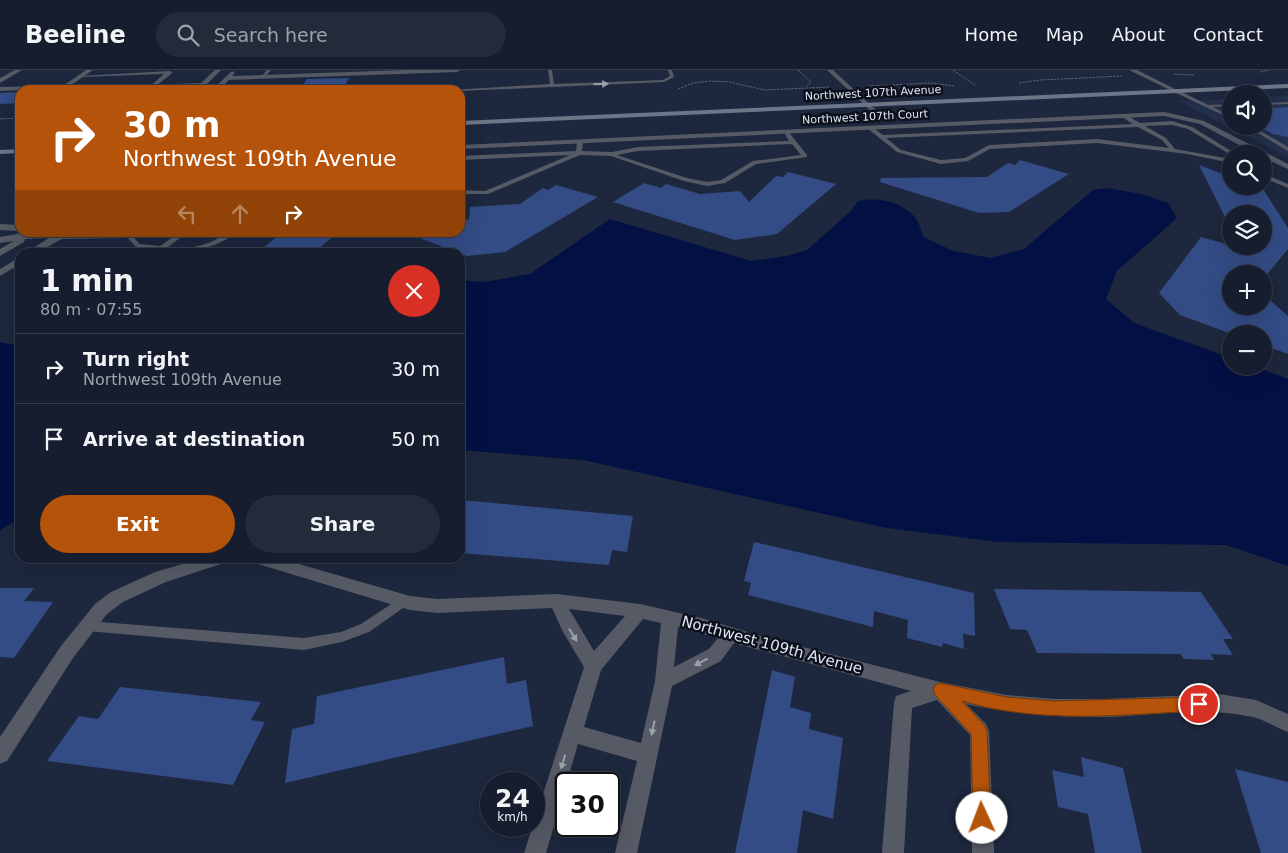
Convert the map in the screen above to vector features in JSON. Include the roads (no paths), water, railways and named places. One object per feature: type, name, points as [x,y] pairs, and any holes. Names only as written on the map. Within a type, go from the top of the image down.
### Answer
[{"type":"main road","name":"Northwest 107th Avenue","points":[[465,123],[1288,86]]},
{"type":"main road","points":[[1272,93],[1288,92]]},
{"type":"main road","name":"Northwest 107th Avenue","points":[[465,130],[1222,95]]},
{"type":"main road","points":[[0,144],[15,143]]},
{"type":"main road","points":[[0,152],[15,151]]},
{"type":"street","points":[[0,81],[19,70]]},
{"type":"street","points":[[67,85],[90,70]]},
{"type":"street","points":[[202,85],[218,70]]},
{"type":"street","points":[[220,85],[236,70]]},
{"type":"street","points":[[296,76],[301,70]]},
{"type":"street","points":[[227,78],[457,70]]},
{"type":"street","points":[[830,70],[874,111]]},
{"type":"street","points":[[1132,70],[1176,91]]},
{"type":"street","points":[[0,89],[15,89]]},
{"type":"street","name":"Northwest 107th Court","points":[[465,147],[1164,114],[1194,119],[1245,145]]},
{"type":"street","name":"Northwest 107th Court","points":[[1272,159],[1288,168]]},
{"type":"street","points":[[0,227],[15,228]]},
{"type":"street","points":[[0,240],[15,237]]},
{"type":"street","points":[[0,253],[25,237]]},
{"type":"street","points":[[39,248],[59,237]]},
{"type":"street","points":[[0,273],[15,263]]},
{"type":"street","points":[[0,754],[67,652],[101,609],[117,597],[136,588],[161,577],[205,563]]},
{"type":"street","name":"Northwest 109th Avenue","points":[[274,563],[402,602],[437,606],[557,602],[601,605],[640,612],[670,618],[764,645],[940,690],[1007,704],[1054,708],[1103,708],[1219,703],[1256,709],[1288,723]]},
{"type":"street","points":[[557,602],[568,627],[593,666]]},
{"type":"street","points":[[535,853],[593,666],[610,644],[640,612]]},
{"type":"street","points":[[626,853],[664,680],[670,618]]},
{"type":"street","points":[[664,680],[715,655],[731,634]]},
{"type":"street","points":[[893,853],[903,702],[940,690],[979,731],[983,853]]},
{"type":"street","points":[[572,733],[647,754]]},
{"type":"lane","points":[[262,77],[269,70]]},
{"type":"lane","points":[[550,70],[552,86]]},
{"type":"lane","points":[[465,89],[664,81],[672,77],[670,70]]},
{"type":"lane","points":[[81,76],[171,71]]},
{"type":"lane","points":[[154,85],[171,71]]},
{"type":"lane","points":[[1176,91],[1222,113]]},
{"type":"lane","points":[[1272,104],[1288,103]]},
{"type":"lane","points":[[1208,106],[1222,105]]},
{"type":"lane","points":[[1122,116],[1164,139],[1174,150]]},
{"type":"lane","points":[[1004,121],[1022,135]]},
{"type":"lane","points":[[882,137],[1172,123],[1190,128],[1222,152]]},
{"type":"lane","points":[[870,128],[899,151],[941,162],[966,160],[989,148],[1097,141],[1222,157]]},
{"type":"lane","points":[[612,154],[686,180],[707,184],[723,182],[755,162],[805,156],[787,132]]},
{"type":"lane","points":[[1264,135],[1288,149]]},
{"type":"lane","points":[[1029,140],[1036,145]]},
{"type":"lane","points":[[579,153],[580,142]]},
{"type":"lane","points":[[465,158],[579,153],[612,154],[638,150],[793,142]]},
{"type":"lane","points":[[465,192],[486,193],[579,153]]},
{"type":"lane","points":[[1272,179],[1288,186]]},
{"type":"lane","points":[[133,237],[138,246],[153,248]]},
{"type":"lane","points":[[162,248],[178,237]]},
{"type":"lane","points":[[197,248],[212,244],[225,237]]},
{"type":"lane","points":[[87,626],[304,644],[342,637],[365,628],[402,602]]}]
